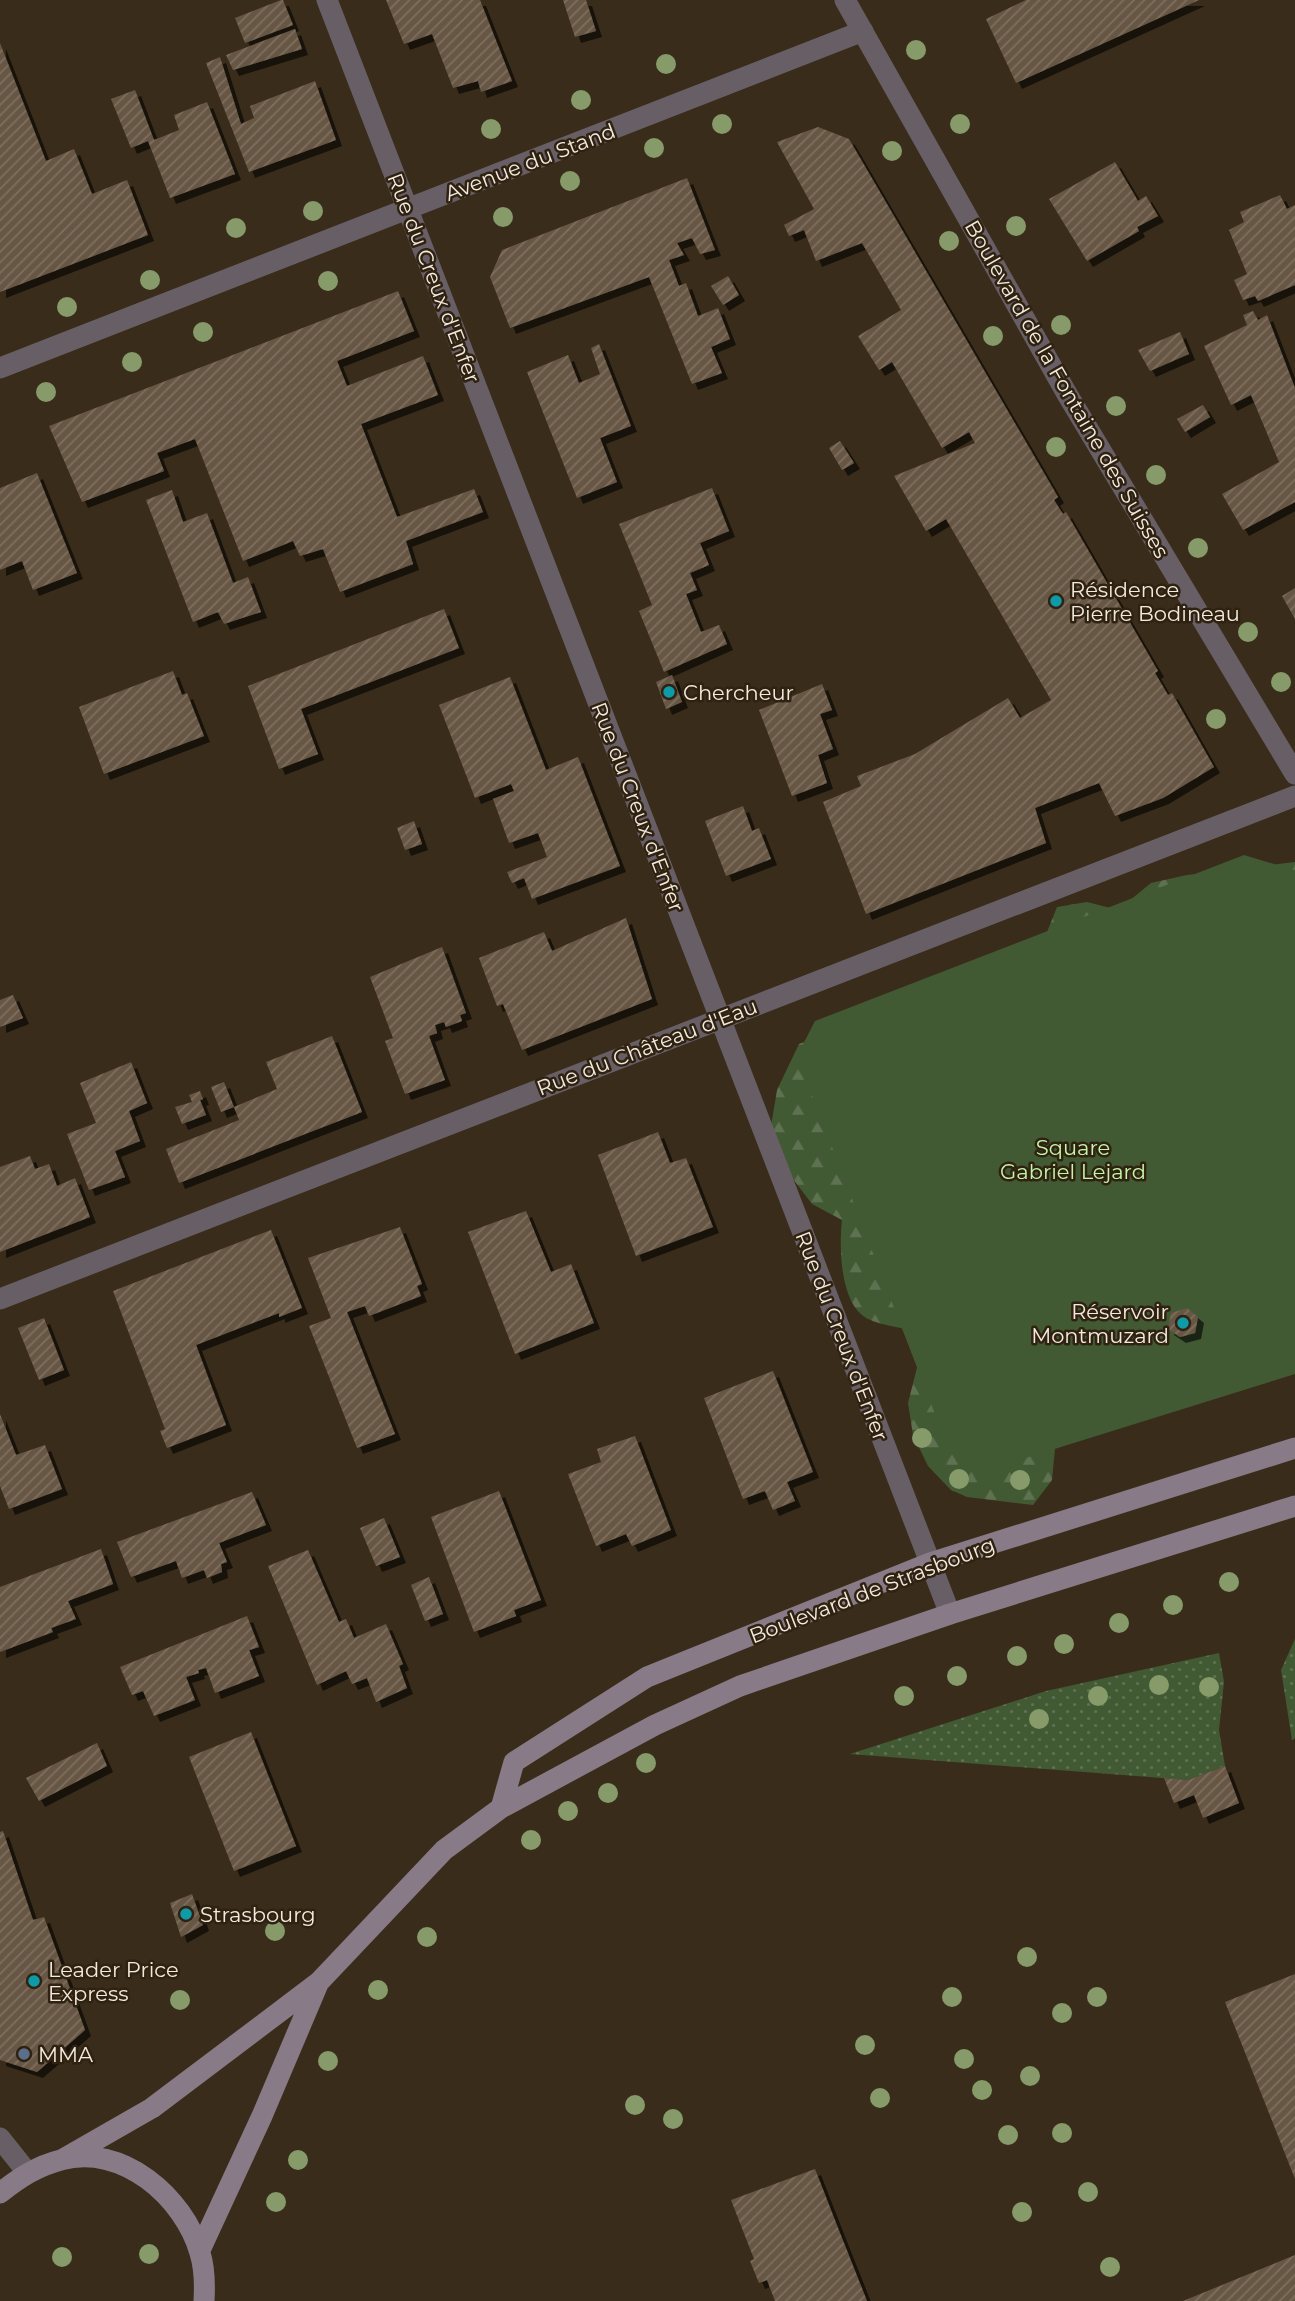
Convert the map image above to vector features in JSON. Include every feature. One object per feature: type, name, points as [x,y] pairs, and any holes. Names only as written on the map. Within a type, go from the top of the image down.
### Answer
[{"type":"street","name":"Rue du Creux d'Enfer","points":[[327,0],[950,1614]]},
{"type":"street","name":"Boulevard de la Fontaine des Suisses","points":[[845,0],[1067,394],[1295,774]]},
{"type":"street","name":"Avenue du Stand","points":[[0,368],[863,31]]},
{"type":"street","name":"Rue du Château d'Eau","points":[[0,1299],[1295,796]]},
{"type":"street","name":"Boulevard de Strasbourg","points":[[501,1808],[514,1762],[647,1677],[930,1563],[1295,1448]]},
{"type":"street","name":"Boulevard de Strasbourg","points":[[319,1982],[444,1850],[501,1808],[655,1725],[740,1686],[950,1614],[1295,1506]]},
{"type":"street","points":[[0,2193],[27,2172],[64,2159],[152,2108],[319,1982]]},
{"type":"street","points":[[200,2250],[262,2116],[319,1982]]},
{"type":"street","points":[[0,2138],[27,2172]]},
{"type":"street","points":[[64,2159],[101,2158],[128,2166],[152,2182],[186,2222],[200,2250],[205,2275],[204,2301]]},
{"type":"green space","name":"Square Gabriel Lejard","points":[[1244,855],[1274,864],[1295,901],[1295,1374],[987,1470],[950,1453],[797,1056],[815,1021]]},
{"type":"green space","name":"Square Gabriel Lejard","points":[[1295,862],[1295,1087],[1055,1448],[1052,1480],[1033,1505],[967,1497],[951,1490],[928,1466],[913,1435],[908,1403],[921,1352],[915,1331],[873,1321],[855,1307],[845,1284],[842,1220],[812,1204],[780,1162],[771,1126],[777,1090],[799,1044],[1041,947],[1057,907],[1087,902],[1118,910],[1151,883],[1187,875]]},
{"type":"green space","points":[[1295,1639],[1295,1738],[1292,1740],[1281,1670]]},
{"type":"green space","points":[[1219,1653],[1224,1682],[1219,1730],[1225,1766],[1188,1780],[850,1754],[1046,1691]]},
{"type":"building","points":[[281,0],[293,25],[245,43],[235,18]]},
{"type":"building","points":[[386,0],[480,0],[512,81],[481,92],[478,81],[453,88],[432,34],[404,44]]},
{"type":"building","points":[[563,0],[586,0],[596,31],[575,37]]},
{"type":"building","points":[[1026,0],[1199,0],[1016,83],[986,19]]},
{"type":"building","points":[[295,29],[302,49],[233,70],[226,55]]},
{"type":"building","points":[[0,43],[46,161],[74,149],[92,194],[127,180],[148,235],[0,292]]},
{"type":"building","points":[[220,57],[241,124],[254,118],[250,106],[315,81],[336,140],[249,172],[206,63]]},
{"type":"building","points":[[135,90],[154,140],[179,130],[174,115],[207,102],[235,174],[170,198],[148,141],[131,148],[111,99]]},
{"type":"building","name":"Résidence Pierre Bodineau","points":[[818,127],[849,139],[1058,497],[1054,500],[1063,514],[1066,512],[1158,671],[1155,673],[1168,695],[1172,693],[1214,767],[1163,798],[1115,816],[1099,783],[1035,808],[1046,843],[866,914],[823,802],[861,786],[857,776],[915,754],[1008,698],[1020,718],[1051,700],[946,519],[926,531],[894,476],[975,443],[969,432],[942,448],[892,362],[879,370],[858,336],[901,310],[862,243],[816,261],[804,230],[789,236],[784,225],[814,209],[777,142]]},
{"type":"building","points":[[1115,162],[1138,201],[1146,196],[1158,216],[1137,227],[1139,231],[1087,261],[1049,199]]},
{"type":"building","points":[[687,178],[715,250],[700,254],[692,238],[677,243],[684,255],[669,260],[679,286],[686,283],[698,316],[718,308],[730,339],[711,347],[722,373],[692,384],[649,277],[510,328],[490,277],[502,250]]},
{"type":"building","points":[[1280,195],[1287,209],[1295,205],[1295,285],[1258,301],[1255,296],[1243,300],[1234,280],[1247,274],[1229,230],[1244,222],[1240,212]]},
{"type":"building","points":[[728,276],[739,295],[723,305],[711,286]]},
{"type":"building","points":[[398,291],[414,331],[337,361],[347,386],[423,356],[438,395],[361,424],[397,517],[474,489],[483,512],[406,541],[413,564],[340,592],[323,549],[300,556],[293,541],[243,561],[195,439],[157,453],[164,471],[82,502],[49,426]]},
{"type":"building","points":[[1253,311],[1258,320],[1267,315],[1295,388],[1295,502],[1243,530],[1222,494],[1279,462],[1251,395],[1231,405],[1204,346],[1247,325],[1243,315]]},
{"type":"building","points":[[1180,332],[1189,354],[1150,371],[1138,350]]},
{"type":"building","points":[[599,344],[631,426],[600,438],[617,482],[577,498],[527,372],[568,355],[579,383],[600,374],[591,348]]},
{"type":"building","points":[[1203,405],[1210,417],[1185,432],[1177,419]]},
{"type":"building","points":[[840,441],[854,463],[842,470],[829,448]]},
{"type":"building","points":[[37,473],[77,573],[33,590],[22,561],[0,570],[0,488]]},
{"type":"building","points":[[712,488],[729,531],[700,543],[709,565],[690,573],[697,590],[686,594],[701,632],[719,625],[727,644],[664,672],[639,611],[652,605],[619,524]]},
{"type":"building","points":[[172,490],[183,522],[207,513],[233,583],[248,577],[261,612],[224,624],[218,612],[193,622],[146,500]]},
{"type":"building","points":[[1295,588],[1295,619],[1282,596]]},
{"type":"building","points":[[444,609],[459,648],[301,709],[318,754],[279,769],[248,686]]},
{"type":"building","points":[[173,671],[182,695],[187,693],[204,736],[104,774],[79,707]]},
{"type":"building","name":"Chercheur","points":[[672,675],[682,702],[666,709],[656,682]]},
{"type":"building","points":[[510,677],[546,770],[578,757],[620,866],[532,899],[524,878],[512,883],[507,872],[547,857],[538,833],[509,843],[493,799],[514,791],[511,784],[475,798],[439,705]]},
{"type":"building","points":[[822,684],[832,710],[820,714],[833,749],[818,755],[827,783],[792,796],[759,710]]},
{"type":"building","points":[[743,806],[752,831],[759,828],[771,859],[726,876],[705,821]]},
{"type":"building","points":[[414,821],[422,844],[405,850],[397,828]]},
{"type":"building","points":[[626,918],[652,999],[522,1050],[503,1004],[497,1006],[479,958],[544,932],[552,951]]},
{"type":"building","points":[[442,947],[466,1013],[460,1015],[462,1021],[446,1027],[444,1022],[435,1025],[437,1033],[429,1036],[445,1080],[405,1094],[385,1041],[393,1038],[370,977]]},
{"type":"building","points":[[13,995],[23,1018],[0,1027],[0,1000]]},
{"type":"building","points":[[332,1036],[362,1112],[179,1183],[166,1149],[239,1120],[234,1107],[277,1089],[266,1062]]},
{"type":"building","points":[[131,1062],[147,1103],[129,1111],[140,1141],[115,1151],[125,1177],[89,1190],[67,1134],[96,1123],[80,1083]]},
{"type":"building","points":[[224,1082],[234,1107],[221,1112],[211,1087]]},
{"type":"building","points":[[200,1091],[203,1099],[200,1100],[206,1115],[182,1124],[175,1107],[192,1102],[189,1095]]},
{"type":"building","points":[[658,1132],[670,1163],[686,1158],[713,1227],[636,1256],[598,1155]]},
{"type":"building","points":[[30,1156],[35,1169],[49,1164],[57,1186],[75,1178],[90,1217],[0,1252],[0,1167]]},
{"type":"building","points":[[526,1211],[551,1272],[571,1264],[594,1323],[515,1354],[468,1232]]},
{"type":"building","points":[[400,1227],[422,1284],[417,1286],[421,1296],[369,1316],[365,1306],[347,1312],[395,1434],[357,1448],[309,1326],[331,1318],[308,1258]]},
{"type":"building","points":[[271,1230],[302,1308],[279,1317],[279,1313],[196,1345],[226,1425],[167,1448],[160,1431],[165,1429],[113,1291]]},
{"type":"building","name":"Réservoir Montmuzard","points":[[1187,1308],[1198,1317],[1195,1333],[1180,1337],[1168,1329],[1171,1313]]},
{"type":"building","points":[[44,1318],[64,1370],[39,1380],[18,1328]]},
{"type":"building","points":[[773,1371],[813,1472],[787,1482],[795,1501],[773,1510],[765,1491],[743,1499],[704,1398]]},
{"type":"building","points":[[0,1414],[16,1455],[45,1445],[62,1489],[9,1509],[0,1486]]},
{"type":"building","points":[[635,1436],[671,1530],[632,1546],[626,1534],[596,1546],[568,1474],[601,1462],[597,1449]]},
{"type":"building","points":[[499,1491],[541,1600],[514,1610],[516,1616],[474,1632],[431,1517]]},
{"type":"building","points":[[252,1492],[266,1525],[219,1543],[227,1562],[221,1564],[222,1572],[207,1578],[204,1570],[182,1578],[176,1561],[131,1577],[117,1542]]},
{"type":"building","points":[[384,1518],[400,1557],[376,1566],[360,1528]]},
{"type":"building","points":[[101,1549],[113,1584],[68,1601],[76,1619],[51,1628],[53,1632],[0,1652],[0,1587]]},
{"type":"building","points":[[308,1550],[339,1622],[346,1619],[354,1638],[386,1624],[403,1664],[399,1666],[407,1688],[376,1702],[367,1678],[352,1684],[346,1671],[317,1685],[268,1566]]},
{"type":"building","points":[[429,1577],[443,1614],[425,1621],[411,1585]]},
{"type":"building","points":[[247,1616],[259,1647],[249,1650],[259,1676],[215,1693],[206,1668],[198,1670],[199,1673],[186,1677],[195,1700],[154,1716],[143,1691],[132,1695],[120,1667]]},
{"type":"building","points":[[251,1732],[296,1846],[234,1871],[189,1757]]},
{"type":"building","points":[[97,1743],[107,1766],[39,1801],[26,1778]]},
{"type":"building","points":[[1225,1766],[1239,1803],[1203,1818],[1194,1795],[1174,1803],[1164,1778],[1188,1780]]},
{"type":"building","name":"Leader Price Express","points":[[3,1831],[33,1920],[44,1917],[85,2030],[37,2072],[0,2060],[0,1832]]},
{"type":"building","name":"Strasbourg","points":[[192,1894],[203,1925],[181,1937],[170,1903]]},
{"type":"building","points":[[1295,1974],[1295,2179],[1225,2002]]},
{"type":"building","points":[[815,2169],[867,2301],[775,2301],[767,2280],[759,2283],[750,2261],[754,2259],[731,2200]]},
{"type":"building","points":[[1295,2255],[1295,2301],[1183,2301]]},
{"type":"place","name":"Résidence Pierre Bodineau","points":[[1056,601]]},
{"type":"place","name":"Chercheur","points":[[669,692]]},
{"type":"place","name":"Réservoir Montmuzard","points":[[1183,1323]]},
{"type":"place","name":"Strasbourg","points":[[186,1914]]},
{"type":"place","name":"Leader Price Express","points":[[34,1981]]},
{"type":"place","name":"MMA","points":[[24,2054]]}]
